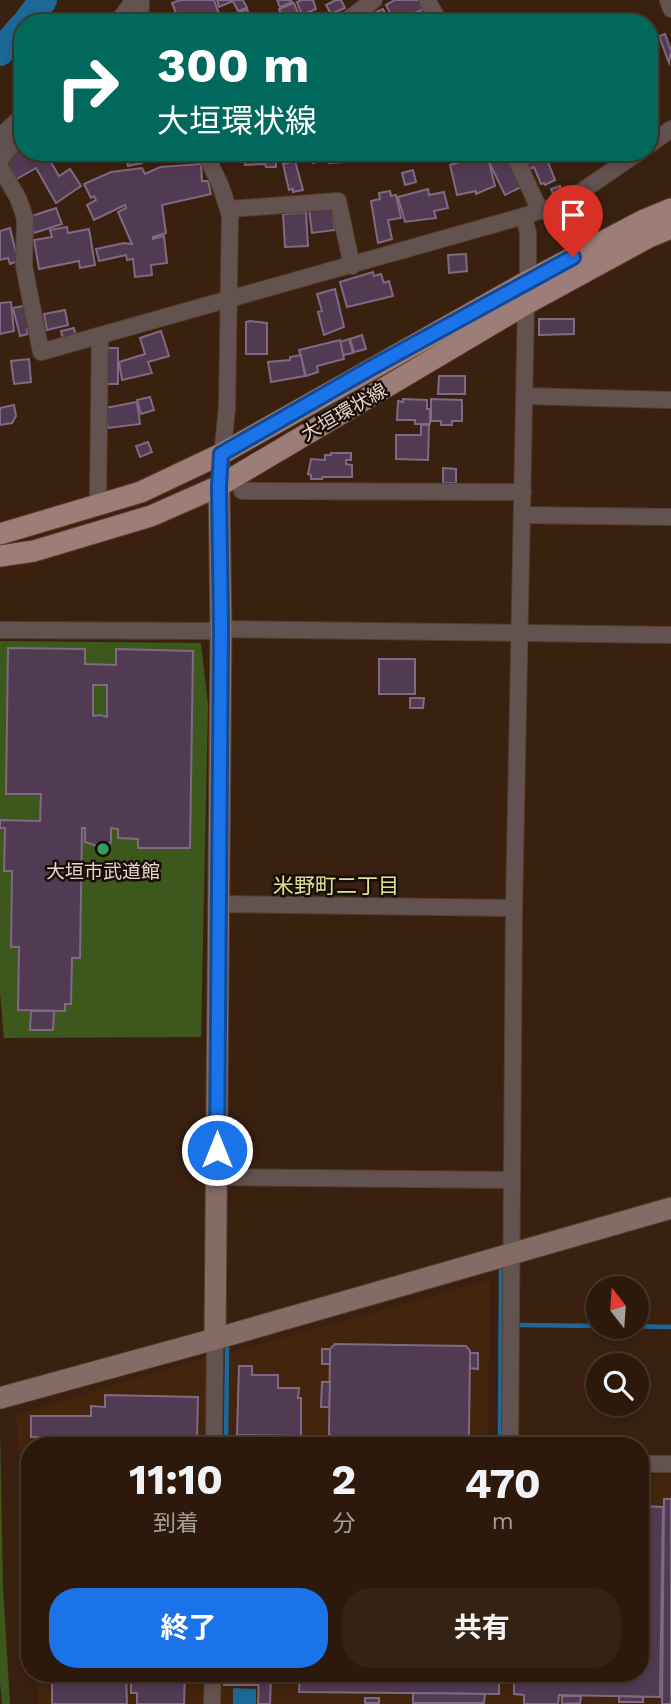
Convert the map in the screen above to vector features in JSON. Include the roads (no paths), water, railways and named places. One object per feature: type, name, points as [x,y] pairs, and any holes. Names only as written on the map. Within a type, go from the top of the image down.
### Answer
[{"type":"main road","name":"大垣環状線","points":[[0,534],[141,492],[221,454],[528,281],[671,209]]},
{"type":"main road","name":"大垣環状線","points":[[0,556],[34,551],[151,516],[219,486],[526,304],[649,237],[671,228]]},
{"type":"street","points":[[358,5],[374,0]]},
{"type":"street","points":[[668,0],[671,9]]},
{"type":"street","points":[[0,137],[14,124]]},
{"type":"street","points":[[14,143],[1,159],[0,165],[18,198],[24,218],[24,266],[41,352],[532,214],[566,202],[626,161]]},
{"type":"street","points":[[209,161],[229,209],[227,408],[219,486],[221,629],[215,1437]]},
{"type":"street","points":[[516,161],[532,214],[527,233],[528,281]]},
{"type":"street","points":[[229,209],[338,201],[352,265]]},
{"type":"street","points":[[510,1437],[514,908],[526,304]]},
{"type":"street","points":[[98,494],[100,336]]},
{"type":"street","points":[[524,396],[671,400]]},
{"type":"street","points":[[242,491],[523,492]]},
{"type":"street","points":[[522,515],[671,517]]},
{"type":"street","points":[[0,630],[221,629],[671,635]]},
{"type":"street","points":[[219,904],[514,908]]},
{"type":"street","points":[[217,1177],[512,1180]]},
{"type":"street","points":[[0,1398],[671,1208]]},
{"type":"street","points":[[649,1464],[671,1464]]},
{"type":"street","points":[[212,1682],[212,1704]]},
{"type":"water","points":[[233,1688],[256,1689],[256,1704],[233,1704]]},
{"type":"waterway","points":[[33,14],[43,0]]},
{"type":"waterway","points":[[0,52],[14,36]]},
{"type":"waterway","points":[[500,1437],[501,1269]]},
{"type":"waterway","points":[[521,1325],[586,1326]]},
{"type":"waterway","points":[[649,1327],[671,1327]]},
{"type":"waterway","points":[[226,1437],[227,1348]]},
{"type":"place","name":"大垣市武道館","points":[[103,849]]},
{"type":"district","name":"米野町二丁目","points":[[336,885]]}]
